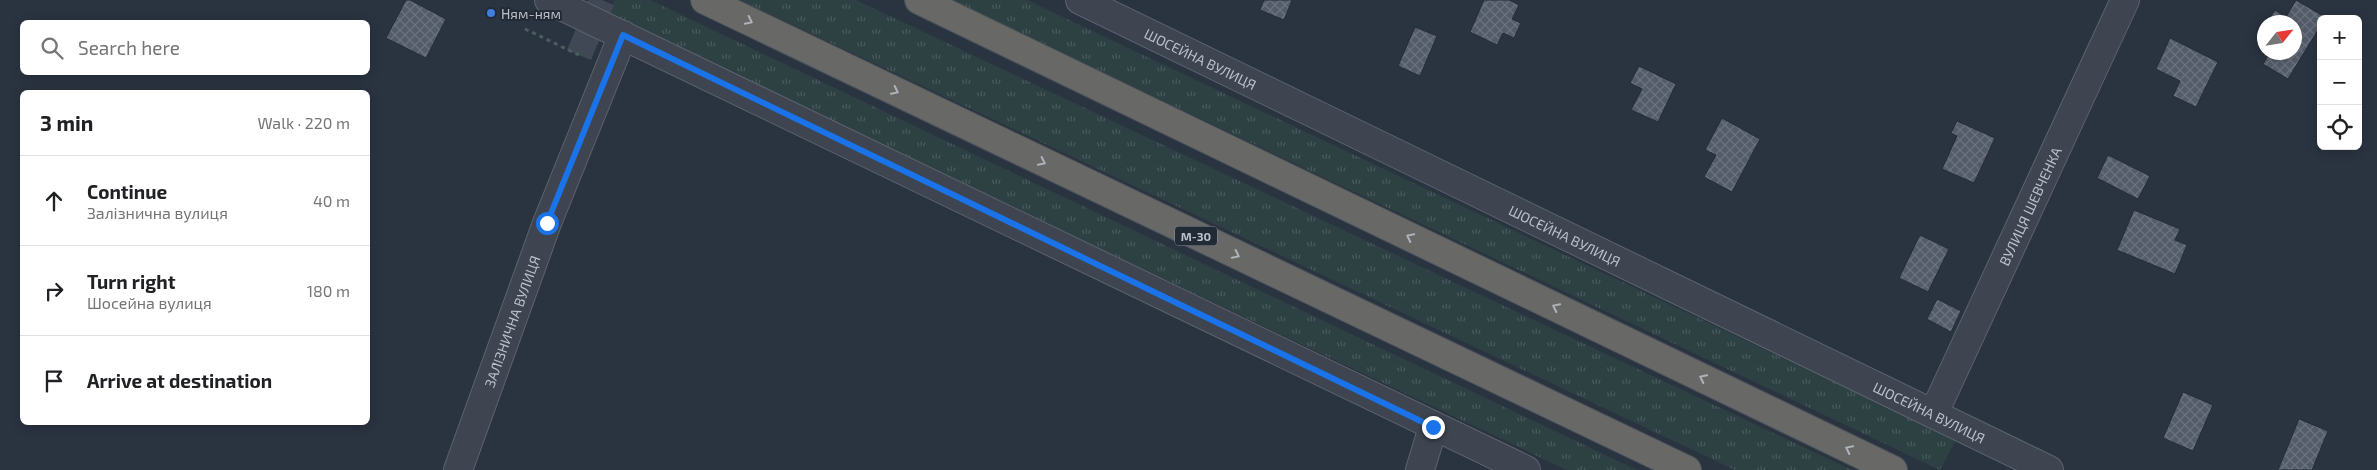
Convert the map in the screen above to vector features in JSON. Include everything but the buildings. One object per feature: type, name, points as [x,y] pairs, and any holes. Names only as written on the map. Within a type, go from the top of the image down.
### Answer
[{"type":"highway","name":"М-30","points":[[705,0],[1687,470]]},
{"type":"highway","points":[[919,0],[1893,470]]},
{"type":"street","points":[[548,0],[1433,427],[1526,470]]},
{"type":"street","name":"ШОСЕЙНА ВУЛИЦЯ","points":[[1080,0],[1934,413],[1983,440],[2050,470]]},
{"type":"street","name":"ВУЛИЦЯ ШЕВЧЕНКА","points":[[1934,413],[2125,0]]},
{"type":"street","name":"ЗАЛІЗНИЧНА ВУЛИЦЯ","points":[[458,470],[547,223],[623,35]]},
{"type":"street","points":[[1420,470],[1433,427]]},
{"type":"path","points":[[525,29],[579,55]]},
{"type":"green space","points":[[614,0],[650,0],[1637,470],[1567,470],[608,16]]},
{"type":"green space","points":[[740,0],[856,0],[1852,470],[1735,470]]},
{"type":"green space","points":[[950,0],[1027,0],[1956,440],[1940,470]]},
{"type":"tunnel","points":[[579,55],[602,0]]},
{"type":"place","name":"Ням-ням","points":[[491,13]]},
{"type":"route","points":[[547,223],[623,35],[1433,427]]}]
